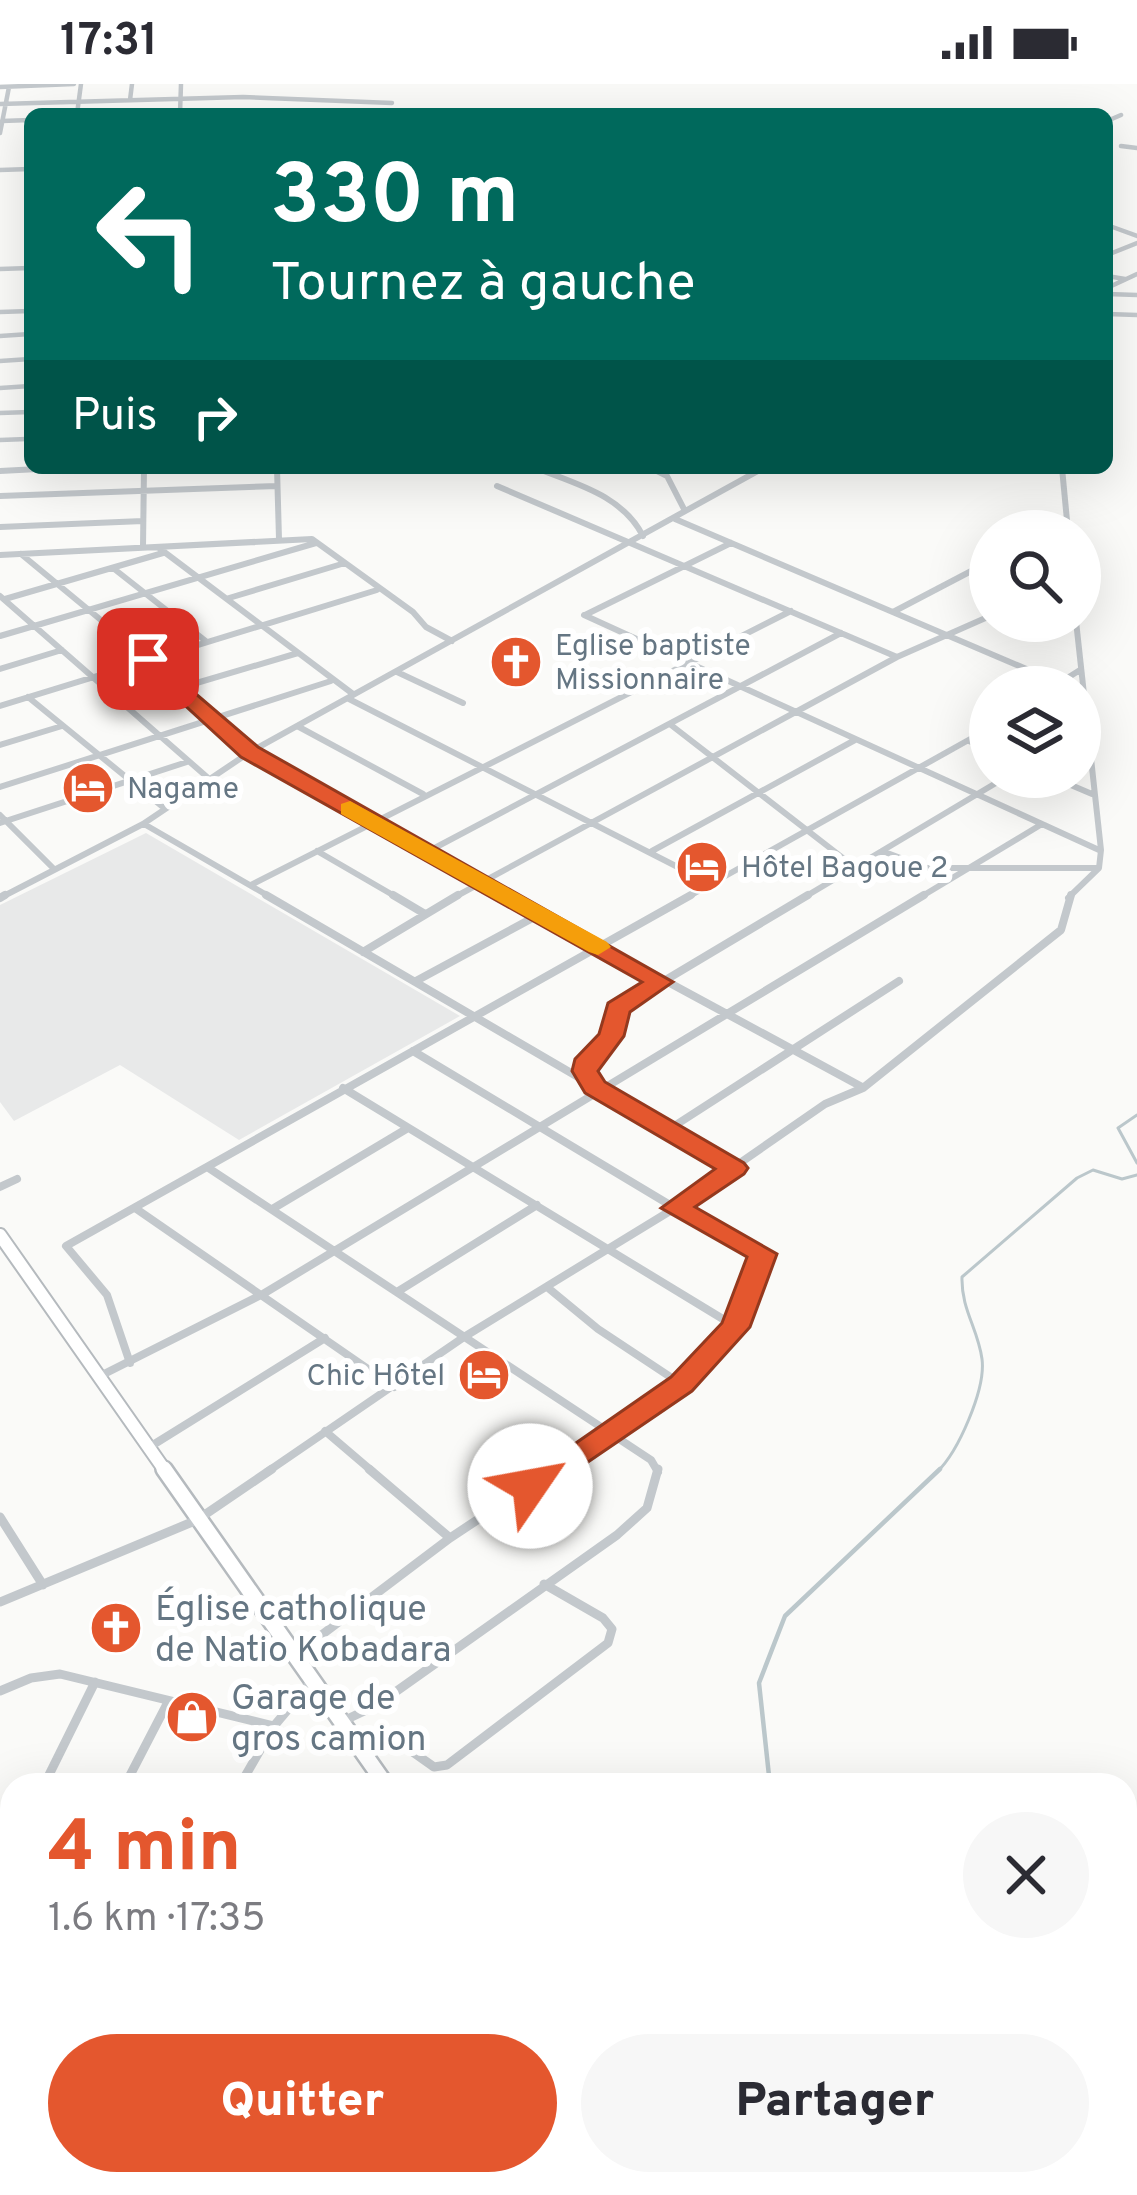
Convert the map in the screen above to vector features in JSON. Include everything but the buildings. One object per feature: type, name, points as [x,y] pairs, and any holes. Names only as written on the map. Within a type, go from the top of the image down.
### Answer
[{"type":"main road","points":[[0,1235],[377,1773]]},
{"type":"street","points":[[0,87],[77,84],[78,108]]},
{"type":"street","points":[[130,100],[132,84]]},
{"type":"street","points":[[180,108],[181,84]]},
{"type":"street","points":[[0,133],[9,85]]},
{"type":"street","points":[[3,104],[180,98],[355,98],[392,103]]},
{"type":"street","points":[[1113,118],[1121,115]]},
{"type":"street","points":[[1121,146],[1137,148]]},
{"type":"street","points":[[1113,277],[1137,278]]},
{"type":"street","points":[[1113,287],[1124,280]]},
{"type":"street","points":[[143,547],[144,474]]},
{"type":"street","points":[[277,474],[279,539]]},
{"type":"street","points":[[551,474],[622,508],[638,521],[643,536]]},
{"type":"street","points":[[663,474],[685,511]]},
{"type":"street","points":[[0,898],[143,824],[250,752],[752,474]]},
{"type":"street","points":[[1063,474],[1066,510]]},
{"type":"street","points":[[0,496],[277,486]]},
{"type":"street","points":[[497,486],[897,657]]},
{"type":"street","points":[[674,519],[1013,666]]},
{"type":"street","points":[[0,527],[143,521]]},
{"type":"street","points":[[2,599],[161,550],[279,539],[317,543],[413,612],[426,627],[453,641]]},
{"type":"street","points":[[0,636],[317,543]]},
{"type":"street","points":[[731,543],[584,615],[969,790]]},
{"type":"street","points":[[0,555],[161,550],[351,697],[711,884]]},
{"type":"street","points":[[21,554],[182,687],[250,752],[660,982],[863,1088]]},
{"type":"street","points":[[227,599],[345,563]]},
{"type":"street","points":[[112,567],[207,642]]},
{"type":"street","points":[[892,613],[969,572]]},
{"type":"street","points":[[0,706],[379,589]]},
{"type":"street","points":[[2,599],[207,777]]},
{"type":"street","points":[[249,886],[791,611]]},
{"type":"street","points":[[363,952],[481,882],[897,657],[969,624]]},
{"type":"street","points":[[427,852],[841,633]]},
{"type":"street","points":[[0,669],[62,650]]},
{"type":"street","points":[[182,687],[298,653]]},
{"type":"street","points":[[396,672],[463,703]]},
{"type":"street","points":[[0,787],[332,680]]},
{"type":"street","points":[[28,697],[164,808]]},
{"type":"street","points":[[671,725],[852,866]]},
{"type":"street","points":[[0,745],[62,726]]},
{"type":"street","points":[[299,727],[424,795]]},
{"type":"street","points":[[651,851],[856,740]]},
{"type":"street","points":[[130,1363],[106,1295],[66,1246],[969,741]]},
{"type":"street","points":[[54,869],[2,820],[189,761]]},
{"type":"street","points":[[597,1089],[585,1064],[611,1036],[614,1014],[970,798]]},
{"type":"street","points":[[986,798],[1101,850]]},
{"type":"street","points":[[0,1602],[197,1520],[464,1337],[675,1208],[825,1104],[863,1088],[1061,929],[1067,899],[1099,868],[1093,798]]},
{"type":"street","points":[[143,824],[734,1168]]},
{"type":"street","points":[[98,1377],[263,1294],[1042,824]]},
{"type":"street","points":[[316,850],[425,914]]},
{"type":"street","points":[[880,850],[927,868],[1099,868]]},
{"type":"street","points":[[414,982],[540,914]]},
{"type":"street","points":[[668,1130],[899,981]]},
{"type":"street","points":[[295,1655],[450,1538],[681,1384],[736,1327],[763,1254],[675,1208],[412,1050]]},
{"type":"street","points":[[343,1088],[736,1327]]},
{"type":"street","points":[[274,1208],[408,1128]]},
{"type":"street","points":[[207,1167],[651,1460],[658,1470],[646,1508],[616,1534],[376,1705],[340,1723]]},
{"type":"street","points":[[0,1187],[17,1179]]},
{"type":"street","points":[[397,1292],[537,1204]]},
{"type":"street","points":[[135,1208],[394,1387]]},
{"type":"street","points":[[547,1287],[598,1329],[681,1384]]},
{"type":"street","points":[[147,1449],[325,1339]]},
{"type":"street","points":[[325,1431],[450,1538]]},
{"type":"street","points":[[0,1517],[43,1585]]},
{"type":"street","points":[[356,1745],[393,1738],[434,1767],[447,1765],[608,1643],[612,1629],[603,1618],[544,1584]]},
{"type":"street","points":[[0,1690],[31,1678],[60,1674],[274,1726]]},
{"type":"street","points":[[50,1773],[95,1682]]},
{"type":"street","points":[[247,1773],[274,1726],[311,1682]]},
{"type":"street","points":[[131,1773],[168,1702]]},
{"type":"shaded area","points":[[146,833],[460,1016],[239,1140],[120,1065],[14,1121],[0,1102],[0,905]]},
{"type":"waterway","points":[[1137,1115],[1118,1128],[1137,1163]]},
{"type":"waterway","points":[[937,1472],[969,1419],[982,1372],[962,1277],[1077,1178],[1093,1170],[1122,1179],[1137,1175]]},
{"type":"waterway","points":[[769,1773],[759,1683],[785,1616],[937,1472]]},
{"type":"slow traffic","points":[[350,809],[598,947]]},
{"type":"place","name":"Eglise baptiste Missionnaire","points":[[516,662]]},
{"type":"place","name":"Nagame","points":[[88,788]]},
{"type":"place","name":"Hôtel Bagoue 2","points":[[702,867]]},
{"type":"place","name":"Chic Hôtel","points":[[484,1375]]},
{"type":"place","name":"Église catholique de Natio Kobadara","points":[[116,1628]]},
{"type":"place","name":"Garage de gros camion","points":[[192,1717]]},
{"type":"route","points":[[148,659],[250,752],[660,982],[617,1009],[611,1036],[585,1064],[585,1071],[595,1087],[734,1168],[675,1208],[763,1254],[736,1327],[681,1384],[530,1486]]}]
